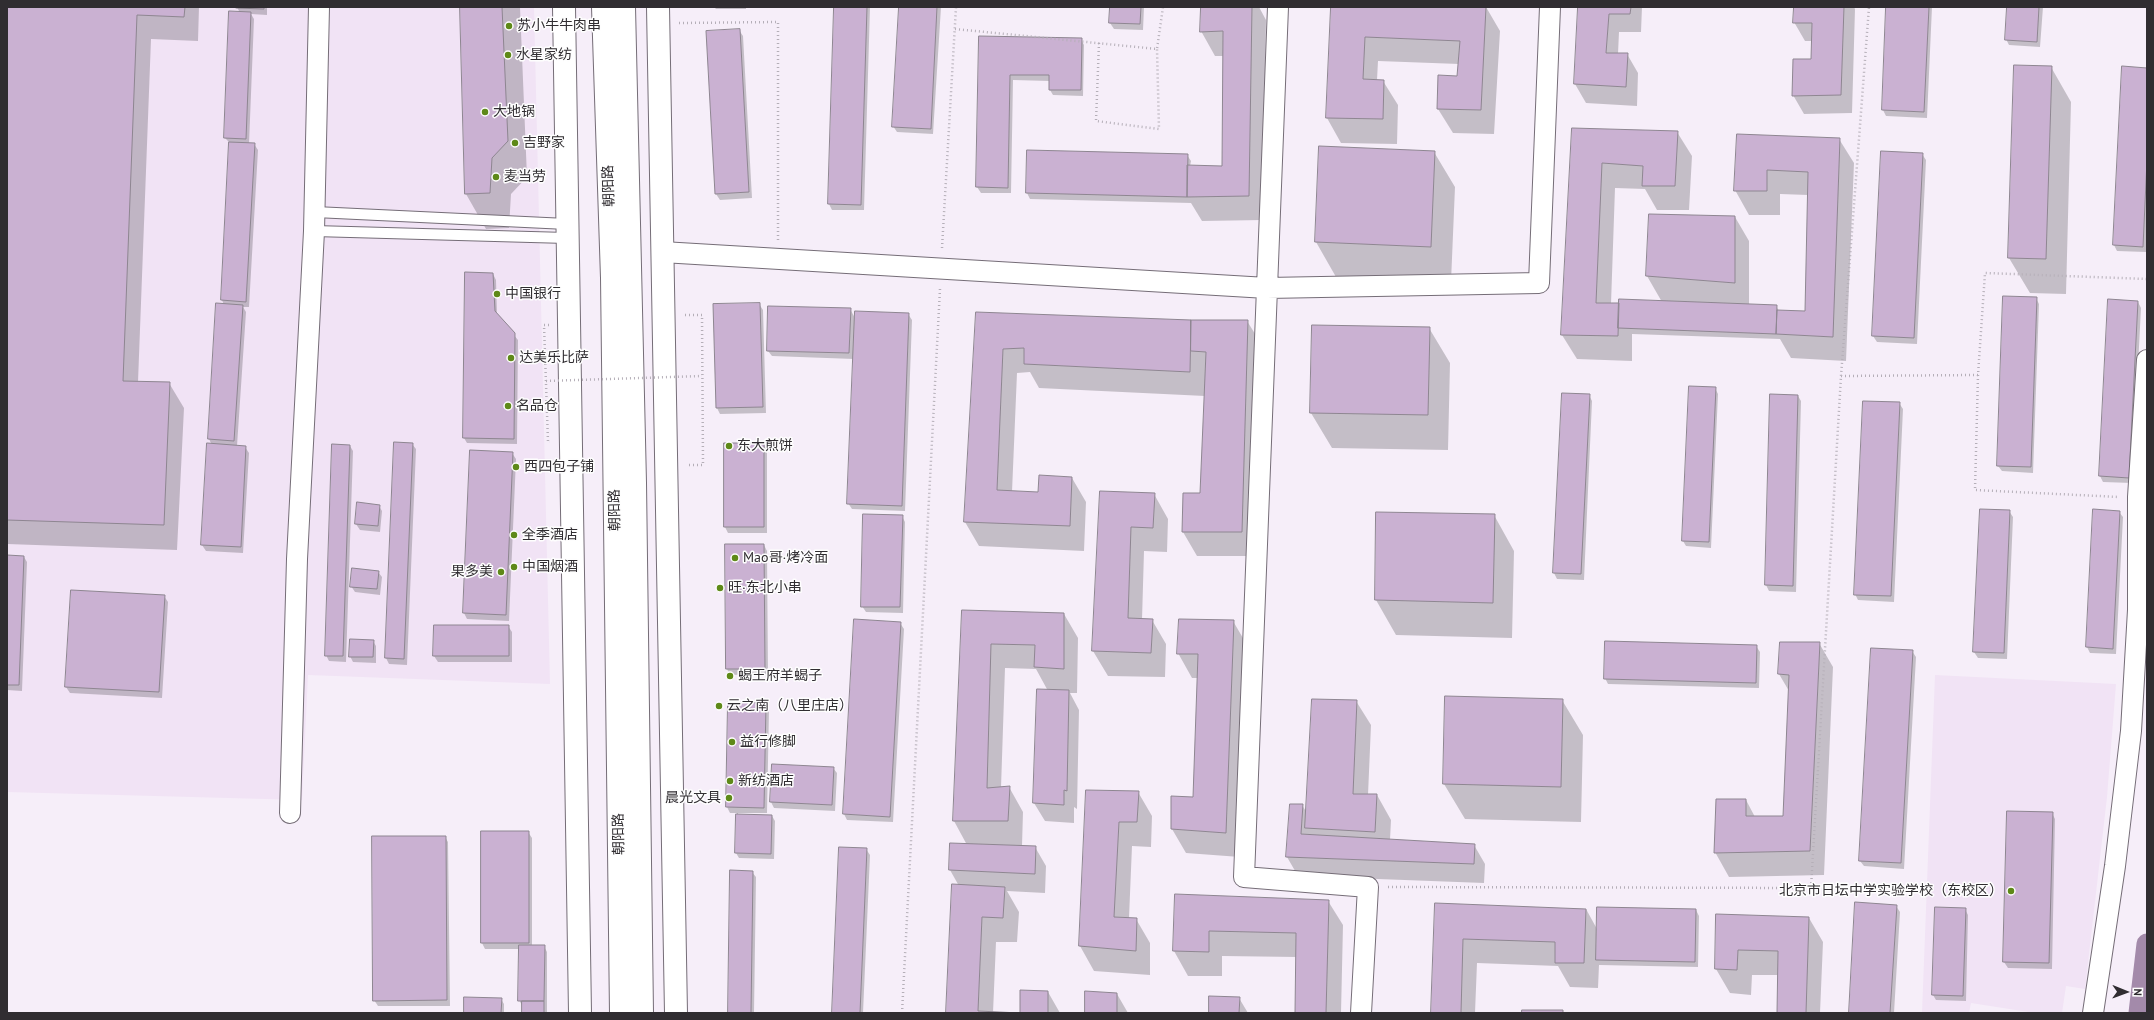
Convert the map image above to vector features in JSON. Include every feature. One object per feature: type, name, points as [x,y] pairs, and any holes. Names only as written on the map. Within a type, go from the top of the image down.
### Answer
[{"type":"main road","points":[[564,7],[580,1013]]},
{"type":"main road","name":"朝阳路","points":[[603,7],[612,278],[621,1013]]},
{"type":"main road","name":"朝阳路","points":[[624,7],[635,490],[642,1013]]},
{"type":"main road","points":[[658,15],[676,1013]]},
{"type":"street","points":[[290,813],[297,559],[314,221],[319,7]]},
{"type":"street","points":[[1278,7],[1244,877],[1368,887],[1361,1013]]},
{"type":"street","points":[[662,252],[1267,288],[1539,283],[1550,7]]},
{"type":"street","points":[[2093,1013],[2115,866],[2131,730],[2138,610],[2138,497],[2147,360]]},
{"type":"lane","points":[[314,221],[567,231]]},
{"type":"lane","points":[[314,221],[567,231]]},
{"type":"path","points":[[902,1013],[956,7]]},
{"type":"path","points":[[1099,43],[1096,121],[1159,129],[1157,49],[1163,7]]},
{"type":"path","points":[[1368,887],[1811,888],[1841,376],[1869,7]]},
{"type":"path","points":[[658,15],[778,22],[778,259]]},
{"type":"path","points":[[955,29],[1157,49]]},
{"type":"path","points":[[2138,497],[1975,490],[1978,375],[1985,273],[2147,279]]},
{"type":"path","points":[[702,316],[703,465]]},
{"type":"path","points":[[544,325],[548,442]]},
{"type":"path","points":[[1841,376],[1978,375]]},
{"type":"path","points":[[546,380],[702,376]]},
{"type":"shaded area","points":[[7,7],[534,7],[550,684],[308,675],[302,800],[7,792]]},
{"type":"shaded area","name":"北京市日坛中学实验学校（东校区）","points":[[1935,675],[2116,684],[2107,797],[2085,989],[2066,986],[2062,1013],[2035,1013],[1971,1003],[1969,1013],[1922,1013]]},
{"type":"building","points":[[7,7],[185,7],[184,17],[137,15],[123,381],[170,382],[164,525],[7,520]]},
{"type":"building","points":[[264,7],[264,9],[236,8]]},
{"type":"building","points":[[460,7],[502,7],[508,141],[492,158],[490,193],[465,194]]},
{"type":"building","points":[[834,7],[867,7],[861,205],[828,204]]},
{"type":"building","points":[[899,7],[937,7],[931,129],[892,127]]},
{"type":"building","points":[[1110,7],[1141,7],[1140,24],[1109,23]]},
{"type":"building","points":[[1201,7],[1252,7],[1249,196],[1187,197],[1187,165],[1222,166],[1223,31],[1200,32]]},
{"type":"building","points":[[1331,7],[1486,7],[1481,110],[1437,109],[1438,75],[1457,76],[1460,41],[1365,37],[1363,79],[1384,80],[1383,119],[1326,118]]},
{"type":"building","points":[[1578,7],[1631,7],[1630,14],[1609,14],[1606,53],[1628,53],[1626,87],[1574,84]]},
{"type":"building","points":[[1794,7],[1844,7],[1841,95],[1792,96],[1793,59],[1811,59],[1812,23],[1793,23]]},
{"type":"building","points":[[1886,7],[1929,7],[1924,112],[1882,110]]},
{"type":"building","points":[[2007,7],[2039,7],[2037,42],[2005,40]]},
{"type":"building","points":[[229,11],[251,12],[246,139],[224,138]]},
{"type":"building","points":[[740,29],[749,192],[715,194],[706,31]]},
{"type":"building","points":[[979,36],[1082,38],[1081,90],[1049,90],[1049,75],[1010,75],[1008,188],[976,187]]},
{"type":"building","points":[[2014,65],[2052,66],[2046,259],[2008,258]]},
{"type":"building","points":[[2122,66],[2147,68],[2147,160],[2143,247],[2113,245]]},
{"type":"building","points":[[1572,128],[1678,131],[1675,186],[1642,186],[1643,166],[1602,163],[1596,303],[1619,303],[1618,336],[1561,335]]},
{"type":"building","points":[[1737,134],[1840,138],[1833,337],[1776,334],[1777,310],[1805,311],[1808,172],[1767,170],[1767,191],[1734,191]]},
{"type":"building","points":[[229,142],[255,143],[246,302],[221,300]]},
{"type":"building","points":[[1319,146],[1435,151],[1431,247],[1315,242]]},
{"type":"building","points":[[1027,150],[1188,154],[1187,197],[1026,193]]},
{"type":"building","points":[[1881,151],[1923,153],[1914,338],[1872,336]]},
{"type":"building","points":[[1649,214],[1735,216],[1735,283],[1646,276]]},
{"type":"building","points":[[465,272],[493,273],[495,311],[515,333],[514,439],[463,438]]},
{"type":"building","points":[[2003,296],[2037,297],[2031,467],[1997,466]]},
{"type":"building","points":[[1619,299],[1777,305],[1776,334],[1618,328]]},
{"type":"building","points":[[2108,299],[2138,301],[2129,478],[2099,476]]},
{"type":"building","points":[[216,303],[243,305],[234,441],[208,439]]},
{"type":"building","points":[[760,303],[763,407],[716,408],[713,304]]},
{"type":"building","points":[[768,306],[851,308],[849,353],[767,351]]},
{"type":"building","points":[[855,311],[909,313],[902,506],[847,504]]},
{"type":"building","points":[[976,312],[1191,320],[1190,372],[1024,364],[1024,348],[1003,349],[997,490],[1038,492],[1039,475],[1072,477],[1070,526],[964,522]]},
{"type":"building","points":[[1191,320],[1248,320],[1242,532],[1182,532],[1183,493],[1200,493],[1206,352],[1191,351]]},
{"type":"building","points":[[1312,325],[1430,327],[1428,415],[1310,413]]},
{"type":"building","points":[[1689,386],[1716,387],[1709,542],[1682,541]]},
{"type":"building","points":[[1562,393],[1590,394],[1581,574],[1553,573]]},
{"type":"building","points":[[1770,394],[1798,395],[1793,586],[1765,585]]},
{"type":"building","points":[[1863,401],[1900,402],[1891,596],[1854,595]]},
{"type":"building","points":[[394,442],[413,443],[404,659],[385,658]]},
{"type":"building","points":[[207,443],[246,446],[241,547],[201,545]]},
{"type":"building","points":[[724,443],[764,443],[764,527],[724,527]]},
{"type":"building","points":[[332,444],[350,445],[343,656],[325,656]]},
{"type":"building","points":[[470,450],[513,452],[506,615],[463,613]]},
{"type":"building","points":[[1100,491],[1155,493],[1153,528],[1131,527],[1128,618],[1153,619],[1151,653],[1092,651]]},
{"type":"building","points":[[357,502],[380,505],[378,526],[355,524]]},
{"type":"building","points":[[1980,509],[2010,510],[2004,653],[1973,652]]},
{"type":"building","points":[[2093,509],[2120,511],[2113,649],[2086,647]]},
{"type":"building","points":[[1376,512],[1495,514],[1493,603],[1375,600]]},
{"type":"building","points":[[863,514],[903,515],[900,607],[861,607]]},
{"type":"building","points":[[725,544],[764,544],[765,669],[726,669]]},
{"type":"building","points":[[7,555],[24,556],[19,685],[7,685]]},
{"type":"building","points":[[352,568],[379,571],[377,589],[350,587]]},
{"type":"building","points":[[71,590],[165,595],[159,692],[65,687]]},
{"type":"building","points":[[962,610],[1064,613],[1064,669],[1034,667],[1035,645],[991,644],[987,788],[1010,786],[1008,821],[953,821]]},
{"type":"building","points":[[854,619],[901,622],[890,817],[843,814]]},
{"type":"building","points":[[1179,619],[1234,620],[1226,833],[1171,829],[1171,796],[1193,797],[1198,654],[1177,654]]},
{"type":"building","points":[[434,625],[509,625],[509,656],[433,656]]},
{"type":"building","points":[[350,639],[374,640],[373,657],[349,657]]},
{"type":"building","points":[[1605,641],[1757,645],[1756,683],[1604,679]]},
{"type":"building","points":[[1780,642],[1820,642],[1810,851],[1714,853],[1716,799],[1746,799],[1746,816],[1783,816],[1789,675],[1778,674]]},
{"type":"building","points":[[1871,648],[1913,650],[1901,863],[1859,861]]},
{"type":"building","points":[[1037,689],[1069,690],[1067,791],[1064,790],[1064,805],[1033,803]]},
{"type":"building","points":[[1445,696],[1563,699],[1561,787],[1443,784]]},
{"type":"building","points":[[1312,699],[1357,700],[1353,794],[1377,794],[1375,832],[1305,828]]},
{"type":"building","points":[[728,702],[766,703],[764,808],[726,807]]},
{"type":"building","points":[[772,764],[834,767],[832,805],[770,802]]},
{"type":"building","points":[[1086,790],[1139,791],[1137,822],[1119,822],[1114,917],[1137,918],[1136,951],[1079,946]]},
{"type":"building","points":[[1290,804],[1303,804],[1301,834],[1475,844],[1474,864],[1286,857]]},
{"type":"building","points":[[2007,811],[2053,812],[2049,963],[2003,962]]},
{"type":"building","points":[[736,814],[772,815],[771,854],[735,853]]},
{"type":"building","points":[[481,831],[529,831],[529,943],[481,943]]},
{"type":"building","points":[[372,836],[446,836],[447,1000],[373,1001]]},
{"type":"building","points":[[950,843],[1036,846],[1035,874],[949,870]]},
{"type":"building","points":[[839,847],[867,848],[860,1013],[832,1013]]},
{"type":"building","points":[[730,870],[753,871],[751,1013],[728,1013]]},
{"type":"building","points":[[952,884],[1005,887],[1003,918],[982,917],[978,1011],[1020,1013],[946,1013]]},
{"type":"building","points":[[1175,894],[1329,900],[1326,1013],[1295,1013],[1296,933],[1209,931],[1209,952],[1173,951]]},
{"type":"building","points":[[1855,902],[1897,905],[1890,1013],[1849,1013]]},
{"type":"building","points":[[1435,903],[1586,909],[1584,963],[1555,963],[1555,942],[1463,939],[1461,1013],[1431,1013]]},
{"type":"building","points":[[1597,907],[1696,909],[1695,962],[1596,960]]},
{"type":"building","points":[[1935,907],[1966,908],[1963,996],[1932,995]]},
{"type":"building","points":[[1716,914],[1809,917],[1806,1013],[1777,1013],[1778,951],[1738,950],[1737,970],[1715,969]]},
{"type":"building","points":[[519,945],[545,945],[544,1001],[518,1001]]},
{"type":"building","points":[[1020,990],[1048,991],[1048,1013],[1020,1013]]},
{"type":"building","points":[[1085,991],[1117,993],[1117,1013],[1085,1013]]},
{"type":"building","points":[[1209,996],[1240,997],[1239,1013],[1209,1013]]},
{"type":"building","points":[[464,997],[502,998],[501,1013],[464,1013]]},
{"type":"building","points":[[522,1001],[544,1001],[544,1013],[522,1013]]},
{"type":"building","points":[[1522,1010],[1563,1010],[1563,1013],[1522,1013]]},
{"type":"waterway","points":[[2139,1013],[2147,944]]},
{"type":"place","name":"苏小牛牛肉串","points":[[509,26]]},
{"type":"place","name":"水星家纺","points":[[508,55]]},
{"type":"place","name":"大地锅","points":[[485,112]]},
{"type":"place","name":"吉野家","points":[[515,143]]},
{"type":"place","name":"麦当劳","points":[[496,177]]},
{"type":"place","name":"中国银行","points":[[497,294]]},
{"type":"place","name":"达美乐比萨","points":[[511,358]]},
{"type":"place","name":"名品仓","points":[[508,406]]},
{"type":"place","name":"东大煎饼","points":[[729,446]]},
{"type":"place","name":"西四包子铺","points":[[516,467]]},
{"type":"place","name":"全季酒店","points":[[514,535]]},
{"type":"place","name":"Mao哥·烤冷面","points":[[735,558]]},
{"type":"place","name":"中国烟酒","points":[[514,567]]},
{"type":"place","name":"果多美","points":[[501,572]]},
{"type":"place","name":"旺·东北小串","points":[[720,588]]},
{"type":"place","name":"蝎王府羊蝎子","points":[[730,676]]},
{"type":"place","name":"云之南（八里庄店）","points":[[719,706]]},
{"type":"place","name":"益行修脚","points":[[732,742]]},
{"type":"place","name":"新纺酒店","points":[[730,781]]},
{"type":"place","name":"晨光文具","points":[[729,798]]},
{"type":"place","name":"北京市日坛中学实验学校（东校区）","points":[[2011,891]]}]
